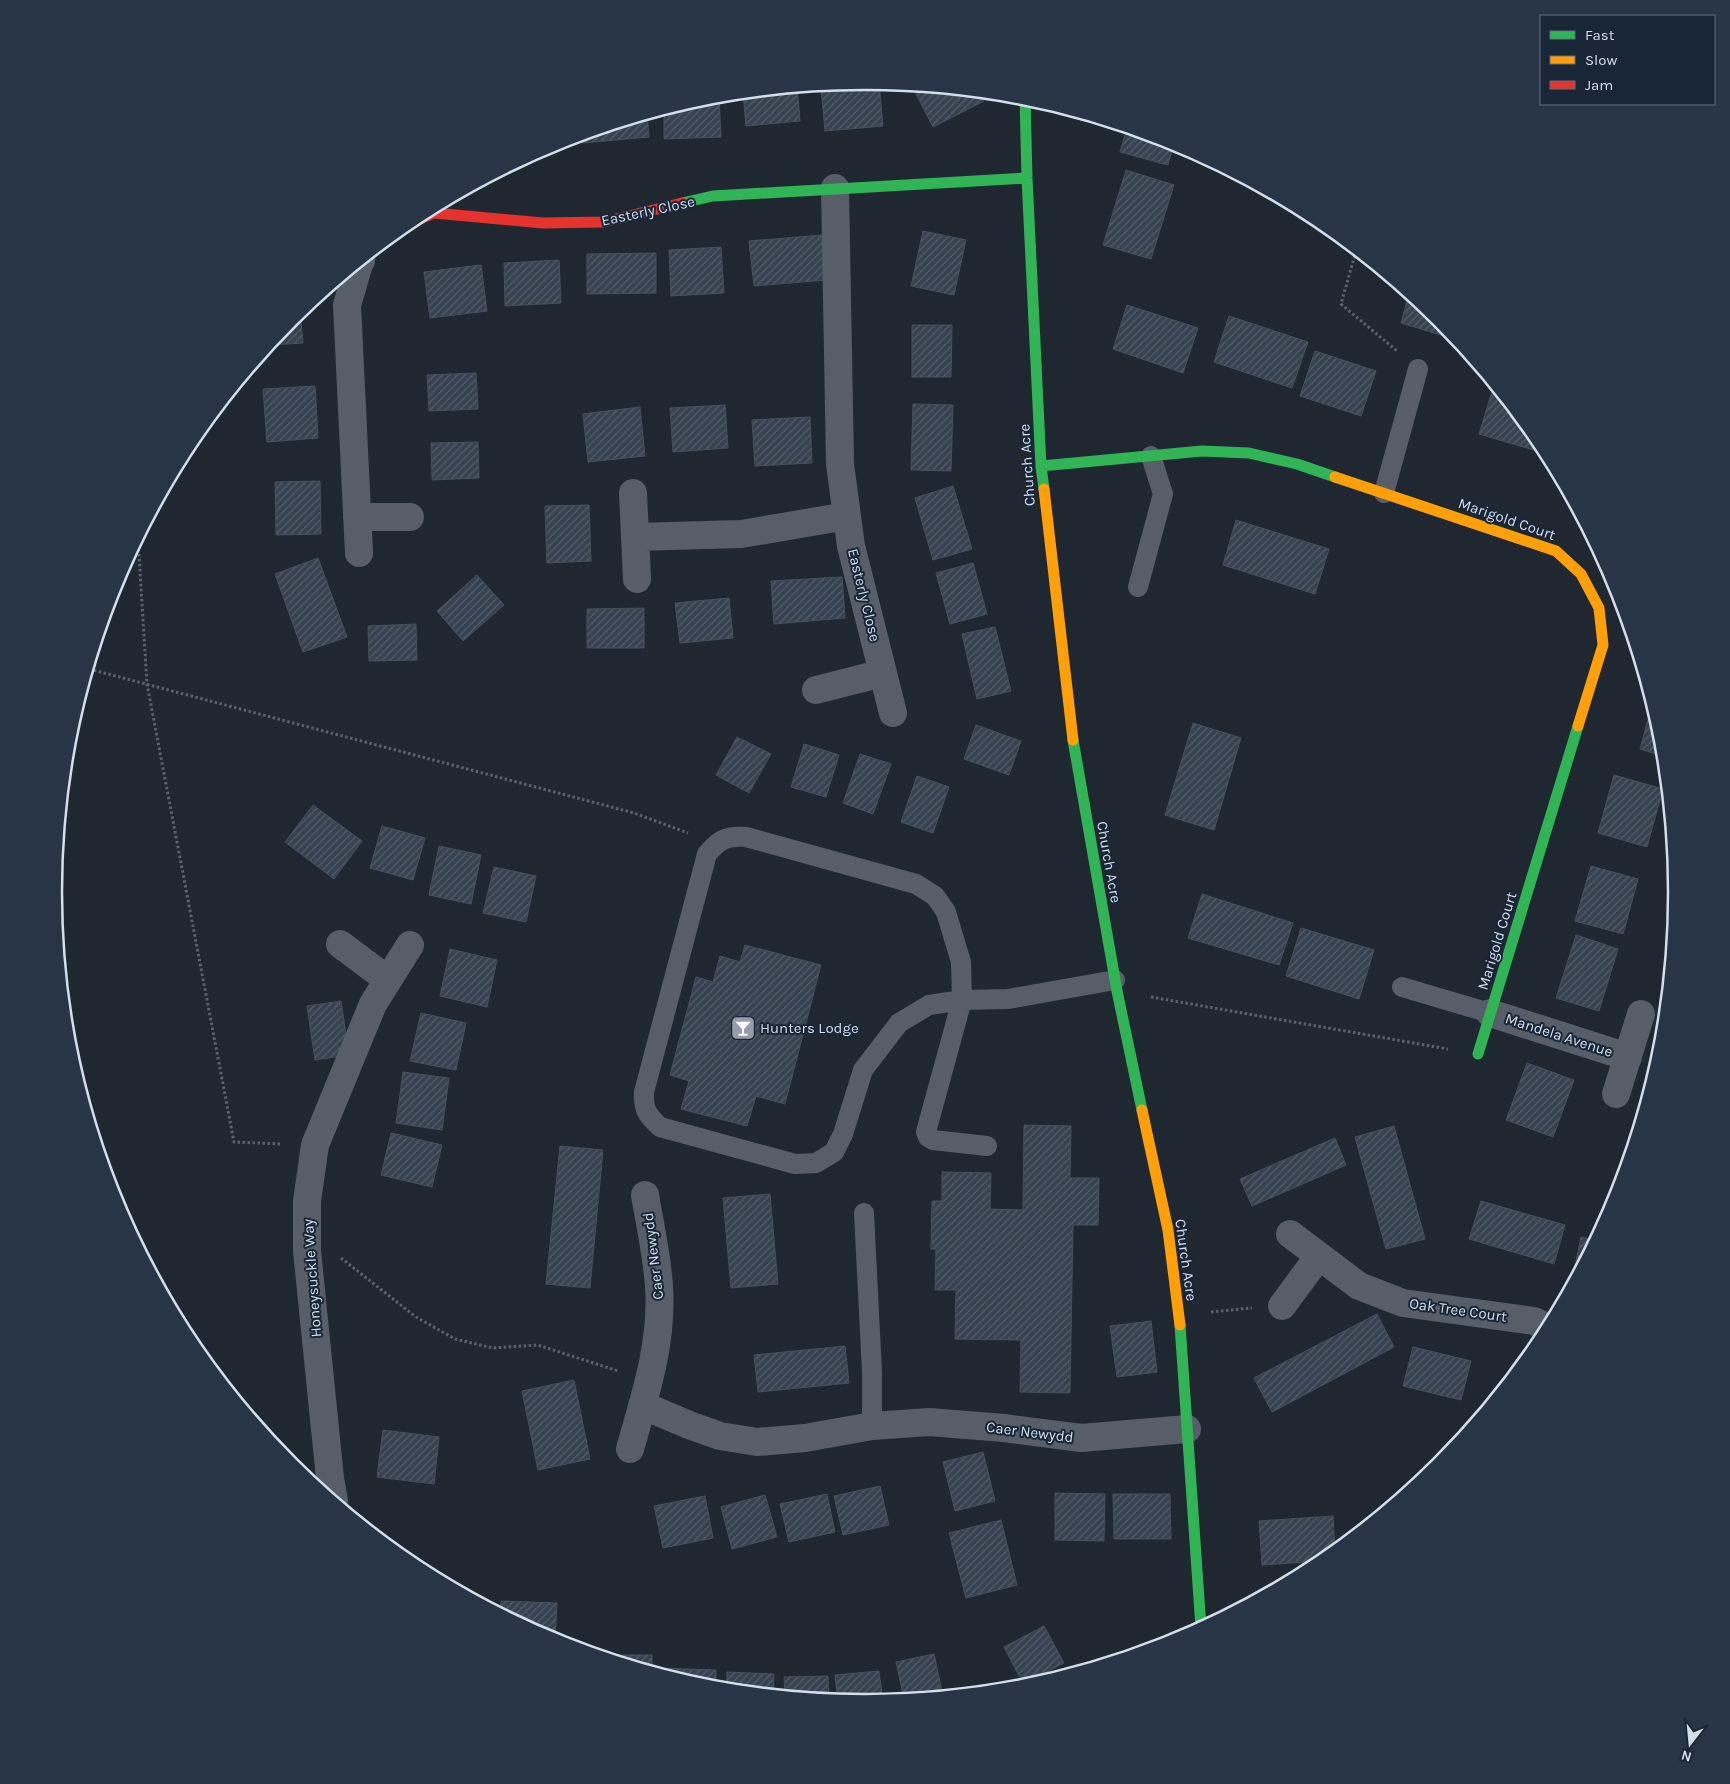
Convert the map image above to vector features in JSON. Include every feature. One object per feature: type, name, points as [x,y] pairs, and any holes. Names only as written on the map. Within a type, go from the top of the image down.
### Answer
[{"type":"street","name":"Church Acre","points":[[1025,106],[1040,466],[1069,720],[1116,986],[1168,1230],[1178,1314],[1200,1621]]},
{"type":"street","name":"Easterly Close","points":[[438,213],[543,222],[604,222],[713,196],[1027,178]]},
{"type":"street","name":"Easterly Close","points":[[835,188],[840,464],[851,546],[893,712]]},
{"type":"street","points":[[357,271],[347,305],[359,553]]},
{"type":"street","name":"Marigold Court","points":[[1040,466],[1202,451],[1249,452],[1297,464],[1556,551],[1581,574],[1598,608],[1602,645],[1478,1054]]},
{"type":"street","points":[[633,493],[637,580]]},
{"type":"street","points":[[635,537],[741,534],[847,516]]},
{"type":"street","points":[[357,517],[410,517]]},
{"type":"street","points":[[816,690],[883,674]]},
{"type":"street","points":[[340,944],[388,980]]},
{"type":"street","name":"Honeysuckle Way","points":[[332,1492],[306,1233],[306,1201],[315,1145],[373,1004],[410,945]]},
{"type":"street","name":"Mandela Avenue","points":[[1490,1013],[1628,1057]]},
{"type":"street","name":"Mandela Avenue","points":[[1616,1094],[1641,1014]]},
{"type":"street","name":"Caer Newydd","points":[[630,1449],[645,1394],[658,1326],[659,1286],[646,1195]]},
{"type":"street","name":"Oak Tree Court","points":[[1290,1234],[1359,1286],[1403,1303],[1534,1321],[1541,1324]]},
{"type":"street","points":[[1282,1306],[1319,1256]]},
{"type":"street","name":"Caer Newydd","points":[[645,1394],[688,1425],[720,1436],[757,1442],[805,1438],[872,1426],[930,1422],[1004,1428],[1080,1438],[1187,1429]]},
{"type":"lane","points":[[1384,493],[1418,369]]},
{"type":"lane","points":[[1138,587],[1163,494],[1151,456]]},
{"type":"lane","points":[[987,1146],[934,1140],[928,1137],[926,1132],[962,1000],[961,962],[946,912],[934,896],[916,884],[746,837],[731,836],[717,843],[707,854],[644,1092],[643,1104],[649,1117],[660,1127],[796,1164],[816,1163],[834,1152],[843,1134],[863,1070],[899,1023],[929,1005],[962,1000],[1008,999],[1116,986]]},
{"type":"lane","points":[[1402,987],[1490,1013]]},
{"type":"lane","points":[[864,1213],[872,1372],[872,1426]]},
{"type":"path","points":[[1355,256],[1341,304],[1418,369]]},
{"type":"path","points":[[139,551],[147,684],[234,1142],[315,1145]]},
{"type":"path","points":[[94,669],[634,813],[717,843]]},
{"type":"path","points":[[1116,986],[1478,1054]]},
{"type":"path","points":[[306,1233],[416,1317],[455,1339],[493,1348],[538,1345],[601,1365],[645,1394]]},
{"type":"path","points":[[1178,1314],[1282,1306]]},
{"type":"building","points":[[880,90],[883,126],[825,131],[821,91]]},
{"type":"building","points":[[915,91],[970,96],[982,98],[984,101],[933,127]]},
{"type":"building","points":[[797,92],[800,121],[746,126],[744,99]]},
{"type":"building","points":[[719,103],[721,137],[664,139],[664,115]]},
{"type":"building","points":[[648,120],[649,137],[582,143],[607,132]]},
{"type":"building","points":[[1126,133],[1172,151],[1168,165],[1120,152]]},
{"type":"building","points":[[1126,170],[1174,185],[1151,259],[1103,245]]},
{"type":"building","points":[[923,231],[966,240],[954,295],[911,286]]},
{"type":"building","points":[[822,235],[826,280],[754,286],[749,241]]},
{"type":"building","points":[[721,247],[724,293],[671,296],[669,250]]},
{"type":"building","points":[[656,253],[656,293],[587,294],[587,254]]},
{"type":"building","points":[[559,260],[561,303],[505,306],[504,263]]},
{"type":"building","points":[[481,265],[487,311],[430,318],[424,272]]},
{"type":"building","points":[[1407,301],[1442,335],[1401,323]]},
{"type":"building","points":[[1127,305],[1198,328],[1183,373],[1113,349]]},
{"type":"building","points":[[1229,316],[1308,342],[1292,388],[1214,362]]},
{"type":"building","points":[[301,322],[303,343],[280,344]]},
{"type":"building","points":[[912,325],[952,325],[951,377],[912,377]]},
{"type":"building","points":[[1315,351],[1376,371],[1361,416],[1300,396]]},
{"type":"building","points":[[476,373],[478,409],[429,411],[427,375]]},
{"type":"building","points":[[315,386],[318,438],[267,442],[263,389]]},
{"type":"building","points":[[1492,391],[1535,450],[1479,434]]},
{"type":"building","points":[[913,404],[953,405],[951,471],[911,470]]},
{"type":"building","points":[[725,405],[728,448],[673,452],[670,408]]},
{"type":"building","points":[[640,407],[645,456],[588,462],[583,414]]},
{"type":"building","points":[[810,417],[812,463],[755,466],[752,420]]},
{"type":"building","points":[[478,442],[479,478],[432,480],[431,443]]},
{"type":"building","points":[[320,481],[321,534],[276,535],[275,482]]},
{"type":"building","points":[[953,486],[972,549],[933,560],[915,498]]},
{"type":"building","points":[[589,505],[591,561],[547,563],[545,506]]},
{"type":"building","points":[[1236,520],[1329,549],[1315,594],[1223,565]]},
{"type":"building","points":[[318,558],[347,637],[303,652],[275,574]]},
{"type":"building","points":[[973,563],[987,614],[950,624],[936,573]]},
{"type":"building","points":[[477,575],[504,605],[463,641],[437,611]]},
{"type":"building","points":[[842,577],[845,618],[774,624],[771,581]]},
{"type":"building","points":[[729,598],[733,638],[680,643],[675,603]]},
{"type":"building","points":[[644,608],[644,648],[587,648],[587,609]]},
{"type":"building","points":[[416,624],[417,660],[369,661],[368,626]]},
{"type":"building","points":[[995,627],[1011,691],[977,699],[962,634]]},
{"type":"building","points":[[1648,719],[1655,754],[1640,749]]},
{"type":"building","points":[[1193,723],[1241,738],[1214,830],[1165,815]]},
{"type":"building","points":[[976,725],[1021,741],[1009,775],[964,759]]},
{"type":"building","points":[[737,737],[771,754],[749,793],[716,775]]},
{"type":"building","points":[[804,744],[839,755],[826,797],[791,787]]},
{"type":"building","points":[[860,754],[891,764],[873,814],[843,803]]},
{"type":"building","points":[[1614,775],[1661,788],[1662,794],[1647,847],[1598,833]]},
{"type":"building","points":[[917,776],[949,787],[933,833],[901,822]]},
{"type":"building","points":[[313,805],[362,841],[334,879],[285,842]]},
{"type":"building","points":[[382,826],[425,838],[413,880],[370,868]]},
{"type":"building","points":[[439,846],[481,855],[471,904],[429,895]]},
{"type":"building","points":[[1591,866],[1638,879],[1623,934],[1575,921]]},
{"type":"building","points":[[494,867],[536,876],[526,922],[483,913]]},
{"type":"building","points":[[1202,894],[1293,923],[1279,965],[1188,938]]},
{"type":"building","points":[[1301,928],[1374,950],[1359,999],[1286,976]]},
{"type":"building","points":[[1576,935],[1618,949],[1599,1011],[1556,998]]},
{"type":"building","name":"Hunters Lodge","points":[[745,945],[821,965],[785,1104],[756,1096],[747,1126],[681,1109],[689,1081],[670,1075],[696,977],[713,982],[720,956],[740,962]]},
{"type":"building","points":[[450,949],[497,960],[487,1007],[440,996]]},
{"type":"building","points":[[341,1001],[349,1055],[315,1060],[307,1006]]},
{"type":"building","points":[[421,1013],[466,1023],[456,1070],[410,1061]]},
{"type":"building","points":[[1527,1063],[1574,1080],[1553,1137],[1506,1120]]},
{"type":"building","points":[[403,1072],[449,1078],[442,1130],[396,1123]]},
{"type":"building","points":[[1024,1125],[1071,1126],[1070,1178],[1099,1178],[1098,1225],[1073,1225],[1070,1393],[1020,1392],[1021,1340],[955,1339],[956,1290],[935,1290],[936,1249],[931,1249],[932,1201],[942,1201],[942,1172],[991,1173],[990,1209],[1023,1210]]},
{"type":"building","points":[[1394,1126],[1425,1239],[1386,1249],[1355,1137]]},
{"type":"building","points":[[391,1133],[442,1145],[432,1187],[381,1175]]},
{"type":"building","points":[[1335,1138],[1346,1165],[1252,1206],[1240,1179]]},
{"type":"building","points":[[560,1146],[603,1150],[590,1288],[546,1284]]},
{"type":"building","points":[[770,1194],[778,1284],[731,1288],[723,1198]]},
{"type":"building","points":[[1481,1201],[1565,1225],[1554,1264],[1469,1239]]},
{"type":"building","points":[[1581,1237],[1589,1239],[1585,1247],[1575,1265]]},
{"type":"building","points":[[1377,1314],[1394,1347],[1272,1412],[1254,1378]]},
{"type":"building","points":[[1151,1321],[1157,1372],[1117,1377],[1110,1326]]},
{"type":"building","points":[[845,1346],[849,1383],[758,1392],[754,1355]]},
{"type":"building","points":[[1413,1347],[1471,1361],[1461,1400],[1403,1386]]},
{"type":"building","points":[[574,1380],[590,1459],[538,1470],[522,1391]]},
{"type":"building","points":[[383,1430],[439,1437],[434,1484],[377,1477]]},
{"type":"building","points":[[983,1452],[995,1501],[955,1511],[943,1462]]},
{"type":"building","points":[[880,1486],[889,1525],[843,1535],[834,1496]]},
{"type":"building","points":[[1055,1493],[1105,1494],[1104,1541],[1055,1540]]},
{"type":"building","points":[[827,1494],[835,1532],[789,1542],[780,1504]]},
{"type":"building","points":[[1113,1494],[1170,1494],[1171,1539],[1114,1539]]},
{"type":"building","points":[[765,1495],[777,1537],[732,1549],[721,1507]]},
{"type":"building","points":[[705,1496],[713,1538],[663,1548],[654,1506]]},
{"type":"building","points":[[1333,1516],[1335,1543],[1306,1562],[1262,1565],[1259,1521]]},
{"type":"building","points":[[1001,1520],[1017,1585],[966,1598],[949,1533]]},
{"type":"building","points":[[501,1601],[557,1603],[556,1632],[510,1612],[501,1607]]},
{"type":"building","points":[[1044,1626],[1064,1663],[1042,1674],[1021,1679],[1004,1647]]},
{"type":"building","points":[[934,1654],[942,1691],[903,1693],[896,1662]]},
{"type":"building","points":[[617,1655],[652,1655],[652,1666]]},
{"type":"building","points":[[661,1668],[716,1670],[716,1680]]},
{"type":"building","points":[[879,1671],[882,1694],[837,1693],[835,1675]]},
{"type":"building","points":[[727,1672],[774,1674],[773,1689],[726,1682]]},
{"type":"building","points":[[828,1676],[829,1693],[785,1690],[784,1677]]},
{"type":"traffic: fast","points":[[1025,106],[1041,466],[1044,489]]},
{"type":"traffic: fast","points":[[682,203],[713,196],[1027,178]]},
{"type":"traffic: fast","points":[[1041,466],[1202,451],[1249,453],[1297,464],[1335,477]]},
{"type":"traffic: fast","points":[[1478,1054],[1578,726]]},
{"type":"traffic: fast","points":[[1073,740],[1117,991],[1142,1110]]},
{"type":"traffic: fast","points":[[1180,1325],[1200,1621]]},
{"type":"traffic: slow","points":[[1335,477],[1556,551],[1581,574],[1599,608],[1603,645],[1578,726]]},
{"type":"traffic: slow","points":[[1044,489],[1073,740]]},
{"type":"traffic: slow","points":[[1142,1110],[1168,1230],[1180,1325]]},
{"type":"traffic: jam","points":[[438,213],[543,223],[604,222],[682,203]]},
{"type":"place","name":"Hunters Lodge","points":[[743,1028]]}]
